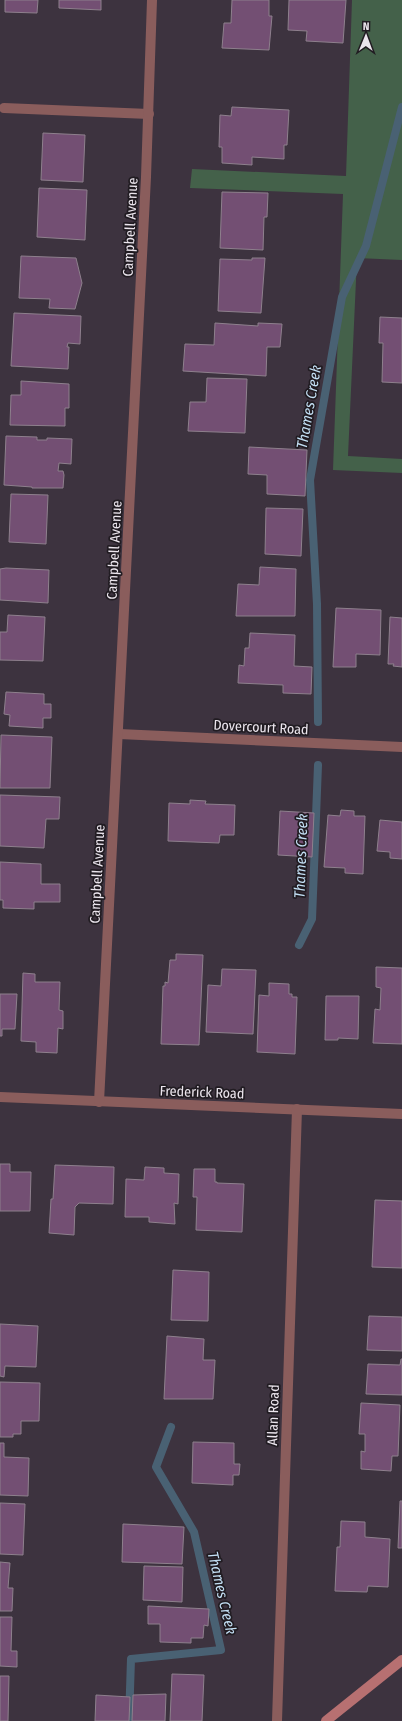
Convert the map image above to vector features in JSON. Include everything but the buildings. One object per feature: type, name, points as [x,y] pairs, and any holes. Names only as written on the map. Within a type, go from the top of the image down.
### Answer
[{"type":"street","name":"Campbell Avenue","points":[[99,1102],[119,734],[149,114],[152,0]]},
{"type":"street","points":[[4,108],[149,114]]},
{"type":"street","name":"Dovercourt Road","points":[[119,734],[402,747]]},
{"type":"street","name":"Frederick Road","points":[[0,1097],[402,1114]]},
{"type":"street","name":"Allan Road","points":[[277,1721],[297,1110]]},
{"type":"street","points":[[326,1721],[402,1660]]},
{"type":"green space","points":[[352,0],[402,0],[402,260],[357,258],[348,456],[402,459],[402,473],[333,470],[343,194],[190,188],[192,169],[346,176]]},
{"type":"waterway","name":"Thames Creek","points":[[318,722],[317,604],[310,480],[342,297],[366,246],[402,107]]},
{"type":"waterway","name":"Thames Creek","points":[[299,945],[312,919],[318,765]]},
{"type":"waterway","name":"Thames Creek","points":[[129,1721],[131,1659],[221,1650],[194,1532],[156,1467],[171,1427]]}]
